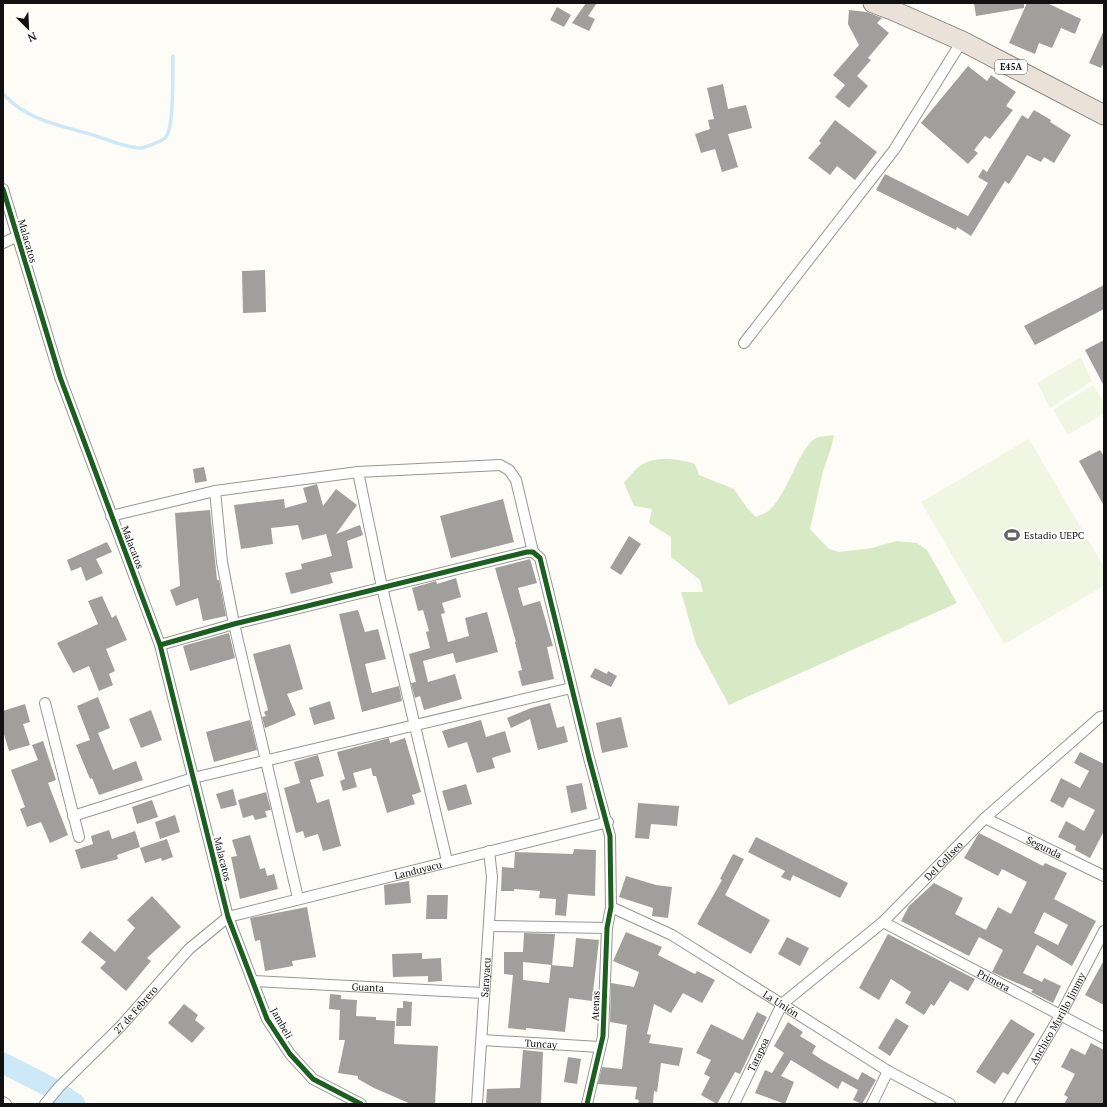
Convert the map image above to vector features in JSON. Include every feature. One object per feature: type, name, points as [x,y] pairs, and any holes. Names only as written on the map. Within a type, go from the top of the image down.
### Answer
[{"type":"highway","name":"E45A","points":[[873,3],[962,41],[1104,115]]},
{"type":"highway","name":"E45A","points":[[899,3],[917,22]]},
{"type":"street","points":[[744,343],[894,150],[962,41]]},
{"type":"street","name":"Malacatos","points":[[3,189],[60,377],[160,645],[228,917]]},
{"type":"street","points":[[3,243],[18,236]]},
{"type":"street","name":"Atenas","points":[[112,516],[215,491],[358,472],[500,465],[509,470],[516,480],[534,552],[540,558],[588,758],[608,822],[610,836],[611,907],[607,928],[603,1036],[587,1104]]},
{"type":"street","points":[[358,472],[382,587],[446,861]]},
{"type":"street","points":[[215,491],[222,562],[234,624],[298,898]]},
{"type":"street","points":[[160,645],[234,624],[382,587],[527,552],[534,552]]},
{"type":"street","points":[[73,816],[194,778],[571,688]]},
{"type":"street","points":[[45,703],[79,837]]},
{"type":"street","name":"Del Coliseo","points":[[782,1004],[882,922],[985,818],[1100,717],[1104,716]]},
{"type":"street","name":"Segunda","points":[[985,818],[1104,876]]},
{"type":"street","name":"Landuyacu","points":[[228,917],[446,861],[608,822]]},
{"type":"street","name":"Sarayacu","points":[[478,1104],[483,993],[492,877],[489,851]]},
{"type":"street","name":"La Unión","points":[[611,907],[672,935],[888,1071],[950,1104]]},
{"type":"street","name":"Jambeli","points":[[228,917],[267,1019],[290,1054],[313,1079],[361,1104]]},
{"type":"street","name":"27 de Febrero","points":[[48,1100],[59,1087],[121,1026],[189,948],[228,917]]},
{"type":"street","name":"Primera","points":[[882,922],[1061,1014],[1104,1038]]},
{"type":"street","points":[[489,926],[607,928]]},
{"type":"street","name":"Anchico Murillo Jimmy","points":[[1008,1104],[1061,1014],[1104,931]]},
{"type":"street","name":"Guanta","points":[[253,981],[483,993]]},
{"type":"street","name":"Tarapoa","points":[[734,1104],[782,1004]]},
{"type":"street","name":"Tuncay","points":[[482,1040],[600,1047]]},
{"type":"street","points":[[872,1104],[888,1071]]},
{"type":"green space","points":[[1081,357],[1092,381],[1050,408],[1037,383]]},
{"type":"green space","points":[[1093,385],[1104,402],[1104,413],[1068,435],[1053,410]]},
{"type":"green space","points":[[834,435],[823,471],[810,529],[829,549],[839,552],[872,548],[896,541],[917,543],[927,550],[957,603],[729,705],[696,644],[681,592],[703,592],[700,580],[671,557],[671,537],[649,523],[652,509],[634,506],[624,483],[633,472],[650,461],[670,459],[690,462],[695,464],[699,475],[734,489],[747,508],[756,517],[767,512],[781,496],[804,451],[810,443],[818,437]]},
{"type":"green space","name":"Estadio UEPC","points":[[1029,439],[1104,567],[1104,586],[1004,644],[921,502]]},
{"type":"building","points":[[586,3],[597,3],[588,16],[595,19],[589,31],[572,23]]},
{"type":"building","points":[[974,3],[1024,3],[1024,8],[976,16]]},
{"type":"building","points":[[1027,3],[1047,3],[1081,19],[1075,34],[1061,28],[1052,48],[1039,43],[1035,54],[1009,43]]},
{"type":"building","points":[[557,7],[571,15],[564,27],[550,20]]},
{"type":"building","points":[[849,10],[867,12],[882,18],[877,23],[889,33],[868,58],[871,60],[857,76],[868,86],[849,108],[835,97],[845,85],[833,75],[859,45],[848,24]]},
{"type":"building","points":[[1104,30],[1104,62],[1101,68],[1089,63]]},
{"type":"building","points":[[968,66],[987,81],[991,75],[1016,92],[1006,106],[1013,110],[990,139],[985,136],[974,150],[978,153],[968,164],[921,123]]},
{"type":"building","points":[[723,84],[728,109],[746,105],[752,128],[728,134],[738,167],[722,172],[715,149],[701,153],[695,134],[710,129],[708,120],[714,119],[707,88]]},
{"type":"building","points":[[1034,110],[1051,120],[1050,122],[1071,135],[1054,163],[1044,157],[1041,162],[1027,155],[1009,184],[1005,181],[971,236],[957,227],[956,230],[876,190],[885,174],[968,216],[988,183],[978,177],[983,169],[987,172],[1022,115],[1028,119]]},
{"type":"building","points":[[835,120],[877,152],[855,180],[837,166],[830,175],[808,158],[821,143],[819,141]]},
{"type":"building","points":[[265,270],[266,312],[243,313],[242,271]]},
{"type":"building","points":[[1104,285],[1104,309],[1035,345],[1024,326]]},
{"type":"building","points":[[1104,340],[1104,386],[1085,350]]},
{"type":"building","points":[[1100,450],[1104,456],[1104,506],[1079,461]]},
{"type":"building","points":[[204,467],[207,481],[195,483],[193,469]]},
{"type":"building","points":[[317,484],[323,506],[336,489],[357,505],[336,534],[360,525],[363,535],[347,541],[353,568],[330,573],[333,583],[291,594],[285,573],[302,569],[301,564],[332,556],[326,534],[302,540],[298,525],[271,528],[273,544],[241,549],[234,505],[284,499],[285,508],[307,502],[303,488]]},
{"type":"building","points":[[503,499],[514,542],[451,558],[440,516]]},
{"type":"building","points":[[210,510],[217,580],[219,580],[226,616],[203,621],[198,598],[176,606],[170,590],[180,586],[175,513]]},
{"type":"building","points":[[629,536],[641,544],[621,575],[610,568]]},
{"type":"building","points":[[107,542],[112,552],[96,559],[103,573],[86,581],[81,567],[71,571],[67,560]]},
{"type":"building","points":[[530,559],[537,583],[518,588],[523,606],[540,601],[553,646],[547,647],[554,679],[522,686],[518,671],[522,670],[516,642],[495,568]]},
{"type":"building","points":[[456,578],[461,597],[442,603],[445,613],[441,614],[448,642],[469,636],[465,618],[487,612],[498,652],[456,663],[453,653],[423,661],[428,682],[455,674],[462,699],[424,710],[420,696],[415,698],[411,683],[416,682],[409,654],[430,648],[426,632],[429,631],[423,610],[418,611],[412,588],[436,581],[437,584]]},
{"type":"building","points":[[102,596],[112,618],[116,615],[127,640],[106,649],[115,671],[109,674],[113,685],[99,691],[89,666],[73,673],[57,643],[98,624],[88,601]]},
{"type":"building","points":[[358,610],[365,632],[378,629],[386,659],[365,664],[372,693],[399,686],[402,701],[362,712],[339,614]]},
{"type":"building","points":[[229,633],[235,658],[190,671],[183,646]]},
{"type":"building","points":[[290,644],[303,689],[287,694],[296,715],[265,728],[262,717],[266,716],[264,712],[268,710],[253,654]]},
{"type":"building","points":[[595,668],[607,674],[608,671],[617,676],[611,687],[590,677]]},
{"type":"building","points":[[98,697],[110,728],[98,733],[113,770],[136,761],[143,780],[99,795],[92,778],[90,779],[76,745],[90,740],[77,706]]},
{"type":"building","points":[[330,701],[335,719],[314,725],[309,708]]},
{"type":"building","points":[[550,703],[557,728],[564,726],[568,742],[538,750],[530,719],[511,728],[507,718],[531,708]]},
{"type":"building","points":[[25,704],[30,722],[23,724],[30,745],[9,751],[3,731],[3,711]]},
{"type":"building","points":[[151,710],[162,740],[141,748],[129,719]]},
{"type":"building","points":[[621,717],[628,747],[602,753],[596,723]]},
{"type":"building","points":[[250,720],[257,750],[214,762],[206,732]]},
{"type":"building","points":[[481,720],[486,737],[505,731],[511,752],[492,758],[495,768],[477,773],[467,742],[448,748],[442,731]]},
{"type":"building","points":[[389,738],[390,743],[405,738],[421,792],[412,795],[415,804],[387,813],[376,776],[373,776],[371,768],[353,773],[357,787],[343,791],[340,781],[345,779],[337,752]]},
{"type":"building","points":[[43,741],[56,780],[48,783],[68,835],[50,843],[41,822],[27,827],[20,809],[25,807],[11,770],[38,760],[32,745]]},
{"type":"building","points":[[1080,752],[1104,764],[1104,831],[1090,858],[1075,850],[1076,846],[1058,837],[1066,821],[1084,831],[1095,810],[1069,797],[1063,808],[1050,801],[1061,778],[1080,788],[1089,771],[1074,763]]},
{"type":"building","points":[[318,755],[324,776],[310,780],[317,803],[329,799],[341,846],[323,851],[318,834],[305,838],[303,831],[296,833],[284,788],[300,783],[294,762]]},
{"type":"building","points":[[582,783],[587,809],[571,813],[566,786]]},
{"type":"building","points":[[466,784],[472,804],[448,811],[442,791]]},
{"type":"building","points":[[233,789],[237,805],[221,809],[216,794]]},
{"type":"building","points":[[266,792],[271,810],[265,811],[267,817],[255,820],[253,815],[243,818],[238,800]]},
{"type":"building","points":[[152,800],[158,817],[137,824],[132,807]]},
{"type":"building","points":[[638,803],[679,806],[677,826],[651,824],[649,839],[635,838]]},
{"type":"building","points":[[175,815],[180,832],[160,839],[155,822]]},
{"type":"building","points":[[109,830],[112,839],[135,831],[140,847],[117,855],[118,859],[81,869],[75,850],[93,844],[91,836]]},
{"type":"building","points":[[979,833],[1043,866],[1045,863],[1067,873],[1054,899],[1096,921],[1072,966],[1037,945],[1023,973],[1042,982],[1044,978],[1061,986],[1053,1003],[1031,992],[1033,990],[992,972],[1003,950],[979,937],[969,956],[901,921],[909,906],[934,883],[963,898],[955,914],[986,930],[998,907],[1011,914],[1027,882],[1002,869],[998,876],[964,858]],"holes":[[[1044,912],[1068,925],[1058,945],[1034,933]]]},
{"type":"building","points":[[250,835],[260,869],[265,868],[267,876],[274,874],[278,889],[240,899],[231,857],[237,856],[232,840]]},
{"type":"building","points":[[756,837],[848,883],[840,898],[793,875],[790,881],[781,877],[785,871],[748,852]]},
{"type":"building","points":[[167,839],[173,857],[162,861],[161,858],[145,863],[140,848]]},
{"type":"building","points":[[574,849],[596,850],[595,896],[568,894],[566,916],[555,915],[556,899],[539,898],[540,891],[514,889],[514,891],[501,891],[502,867],[514,868],[515,852],[573,854]]},
{"type":"building","points":[[733,854],[744,859],[725,895],[770,920],[751,954],[697,924],[722,880],[720,879]]},
{"type":"building","points":[[626,876],[656,885],[672,887],[668,918],[652,916],[653,908],[619,897]]},
{"type":"building","points":[[409,881],[411,903],[385,905],[384,885]]},
{"type":"building","points":[[427,895],[448,895],[447,919],[426,919]]},
{"type":"building","points":[[152,896],[181,927],[147,958],[151,961],[126,991],[100,968],[106,962],[81,942],[90,931],[115,952],[135,928],[127,920]]},
{"type":"building","points":[[307,907],[316,957],[292,961],[293,966],[265,971],[260,940],[255,941],[250,918]]},
{"type":"building","points":[[626,932],[662,947],[658,955],[695,974],[697,971],[715,980],[702,1003],[683,993],[671,1013],[654,1004],[647,1034],[651,1035],[649,1043],[683,1048],[679,1066],[661,1063],[657,1092],[654,1091],[653,1104],[638,1104],[639,1100],[635,1099],[637,1087],[598,1084],[602,1067],[622,1069],[627,1025],[610,1022],[611,983],[634,987],[639,972],[613,961]]},
{"type":"building","points":[[524,933],[555,934],[552,965],[523,962],[523,980],[549,983],[551,965],[573,967],[576,938],[599,940],[592,1001],[569,998],[565,1032],[526,1028],[526,1030],[508,1028],[513,975],[504,974],[504,952],[523,952]]},
{"type":"building","points":[[888,934],[975,979],[968,991],[950,981],[934,1006],[931,1004],[924,1015],[905,1003],[911,992],[891,979],[879,1000],[859,988]]},
{"type":"building","points":[[787,937],[809,948],[800,966],[778,954]]},
{"type":"building","points":[[422,953],[422,959],[441,958],[442,981],[428,982],[428,976],[393,977],[392,954]]},
{"type":"building","points":[[1104,960],[1104,1005],[1085,995]]},
{"type":"building","points":[[330,994],[341,995],[341,999],[357,1000],[356,1016],[376,1017],[376,1020],[395,1021],[394,1044],[438,1046],[435,1104],[411,1104],[374,1088],[358,1079],[358,1076],[338,1073],[345,1040],[339,1040],[340,1010],[329,1009]]},
{"type":"building","points":[[403,1001],[412,1002],[411,1026],[396,1026],[397,1008],[403,1008]]},
{"type":"building","points":[[184,1004],[198,1015],[195,1020],[205,1028],[192,1043],[168,1023]]},
{"type":"building","points":[[757,1012],[767,1017],[740,1074],[735,1072],[717,1104],[701,1095],[710,1077],[704,1074],[711,1060],[696,1053],[711,1024],[743,1040]]},
{"type":"building","points":[[896,1018],[909,1026],[890,1056],[878,1048]]},
{"type":"building","points":[[1011,1019],[1035,1034],[1008,1075],[1003,1072],[995,1084],[976,1072]]},
{"type":"building","points":[[788,1022],[803,1032],[800,1036],[816,1046],[812,1053],[822,1060],[858,1080],[862,1072],[876,1080],[862,1104],[853,1100],[858,1090],[842,1081],[838,1089],[791,1060],[781,1076],[794,1082],[785,1104],[755,1093],[765,1070],[772,1073],[784,1053],[774,1046]]},
{"type":"building","points":[[1091,1043],[1104,1050],[1104,1104],[1064,1104],[1068,1097],[1064,1095],[1075,1074],[1061,1067],[1071,1048],[1085,1055]]},
{"type":"building","points":[[523,1050],[543,1052],[541,1104],[486,1104],[487,1089],[520,1088]]},
{"type":"building","points":[[568,1057],[581,1059],[577,1084],[564,1082]]},
{"type":"waterway","points":[[3,94],[23,110],[45,121],[122,145],[142,148],[165,138],[168,132],[172,112],[173,56]]},
{"type":"waterway","points":[[3,1063],[50,1087],[75,1104]]},
{"type":"cycle path","points":[[3,189],[60,377],[160,645],[228,917],[267,1019],[290,1054],[313,1079],[361,1104]]},
{"type":"cycle path","points":[[160,645],[234,624],[527,552],[533,552],[540,558],[589,758],[610,836],[611,907],[607,928],[603,1036],[587,1104]]},
{"type":"place","name":"Estadio UEPC","points":[[1012,535]]}]
